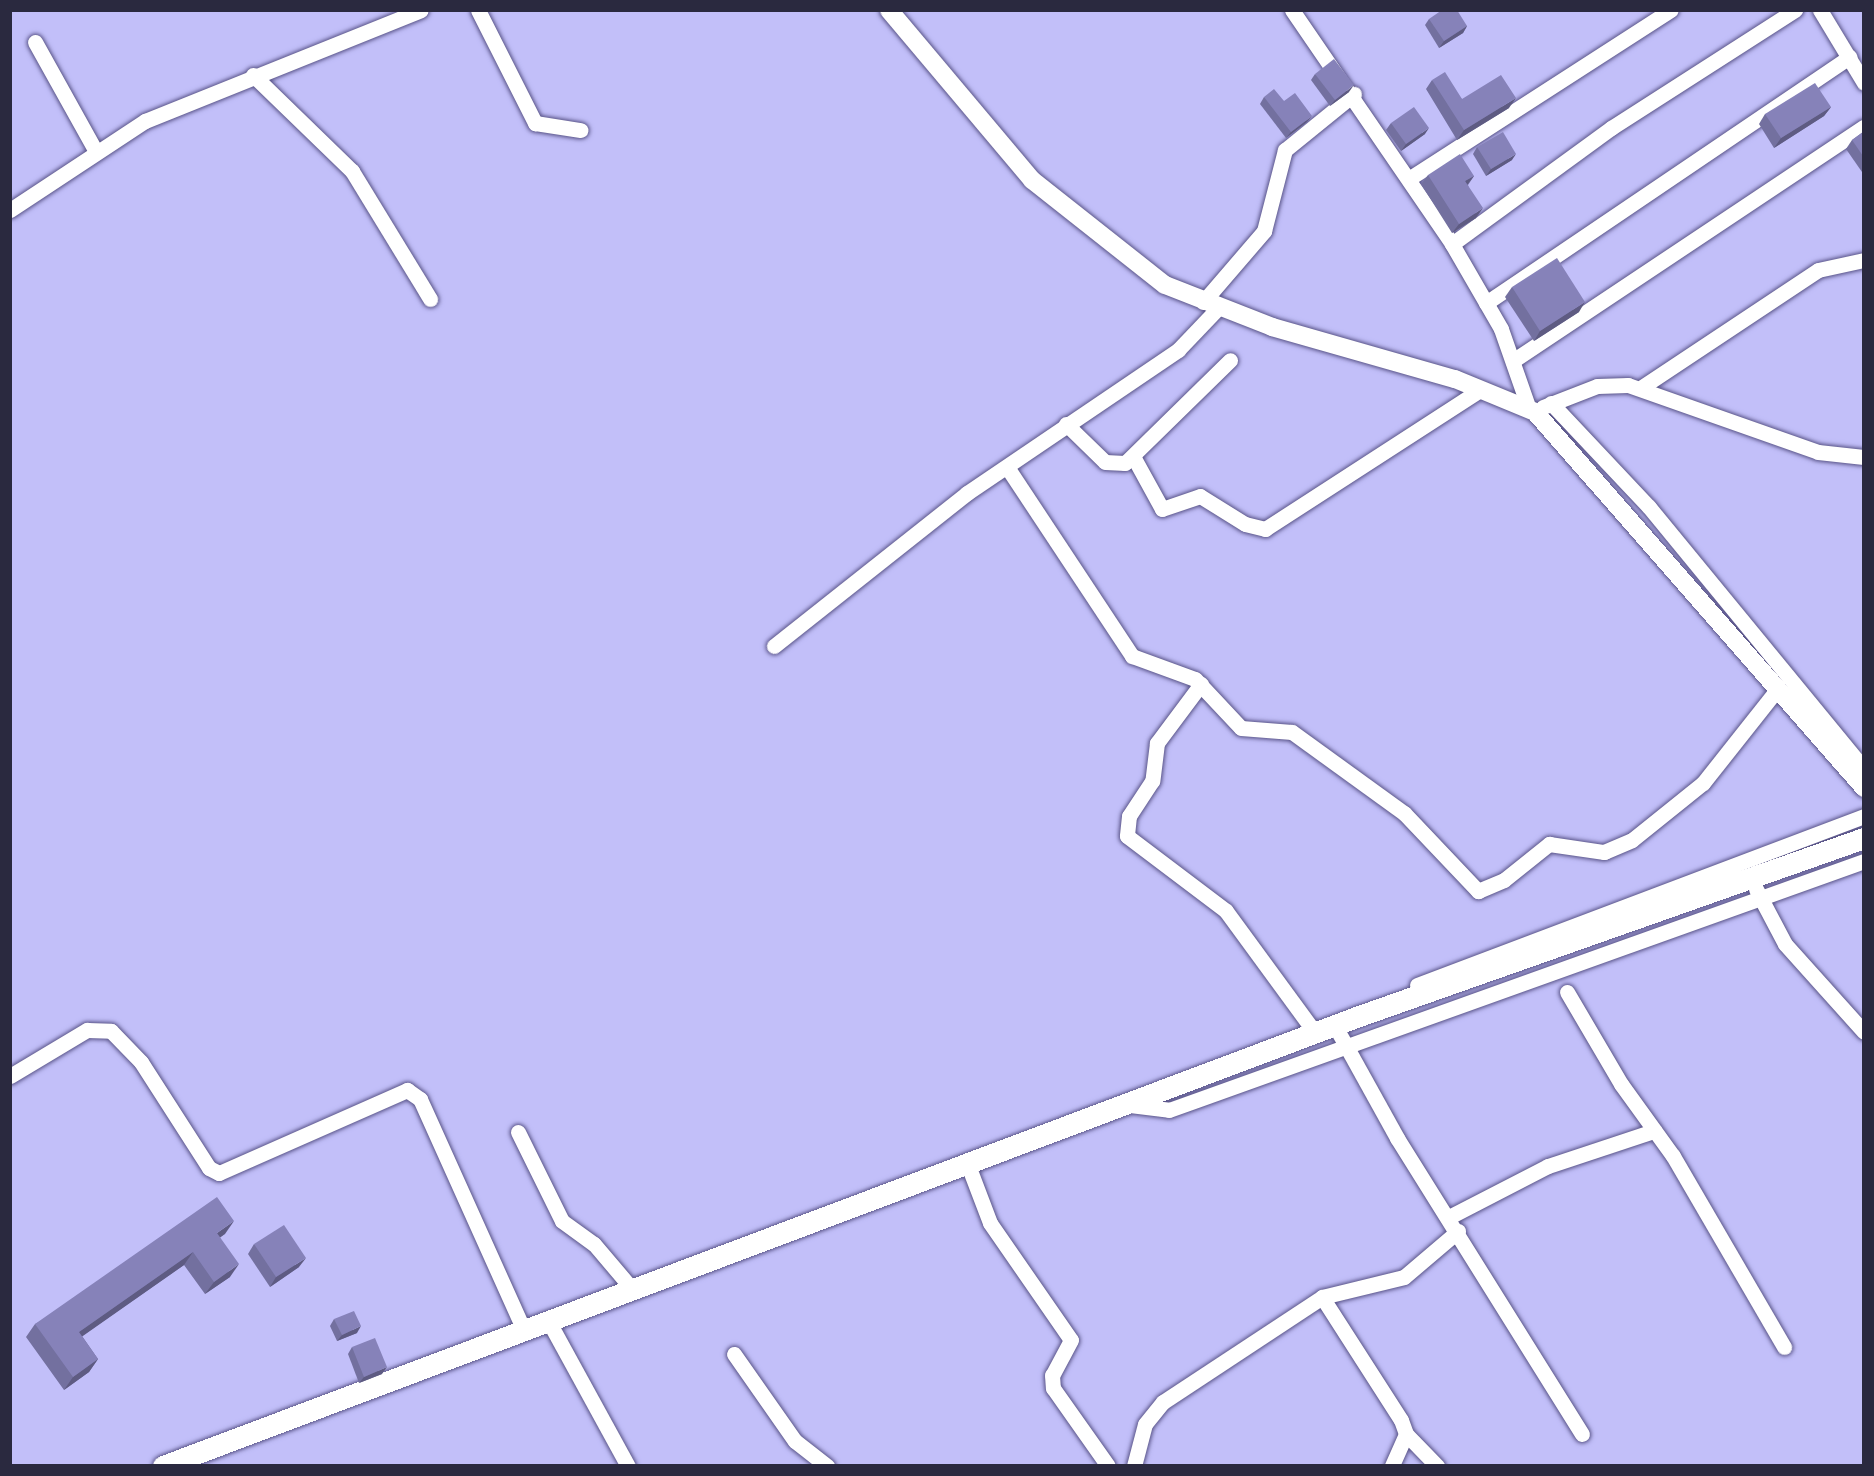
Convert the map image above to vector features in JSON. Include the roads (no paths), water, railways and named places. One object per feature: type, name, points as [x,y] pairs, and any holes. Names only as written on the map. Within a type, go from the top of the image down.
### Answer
[{"type":"main road","points":[[163,1466],[1130,1105],[1320,1029],[1751,875],[1863,838]]},
{"type":"street","points":[[10,210],[94,150],[145,121],[253,75],[421,10]]},
{"type":"street","points":[[478,10],[535,123],[580,130]]},
{"type":"street","points":[[889,10],[1032,180],[1134,266],[1210,305],[1538,407],[1649,507],[1863,770]]},
{"type":"street","points":[[1410,178],[1671,10]]},
{"type":"street","points":[[1452,244],[1611,128],[1795,10]]},
{"type":"street","points":[[1820,10],[1863,83]]},
{"type":"street","points":[[1299,13],[1452,244],[1486,303],[1538,407],[1550,425],[1775,692],[1863,788]]},
{"type":"street","points":[[35,42],[94,150]]},
{"type":"street","points":[[1486,303],[1849,57]]},
{"type":"street","points":[[253,75],[352,171],[430,299]]},
{"type":"street","points":[[774,646],[1007,467],[1066,424],[1178,350],[1264,231],[1285,150],[1354,94]]},
{"type":"street","points":[[1514,360],[1863,127]]},
{"type":"street","points":[[1642,387],[1818,270],[1863,260]]},
{"type":"street","points":[[1066,424],[1105,462],[1134,458],[1230,360]]},
{"type":"street","points":[[1538,407],[1597,386],[1642,387],[1794,444],[1863,457]]},
{"type":"street","points":[[1134,458],[1162,509],[1200,496],[1245,524],[1265,529],[1481,389]]},
{"type":"street","points":[[1007,467],[1119,644],[1141,661],[1201,684],[1240,728],[1292,732],[1404,813],[1478,891],[1504,880],[1549,844],[1604,852],[1632,840],[1703,783],[1775,692]]},
{"type":"street","points":[[1201,684],[1157,743],[1152,782],[1129,816],[1127,836],[1227,911],[1320,1029],[1345,1047],[1582,1434]]},
{"type":"street","points":[[1320,1029],[1863,816]]},
{"type":"street","points":[[1130,1105],[1168,1110],[1863,861]]},
{"type":"street","points":[[1751,875],[1760,898],[1785,944],[1863,1032]]},
{"type":"street","points":[[1567,992],[1785,1347]]},
{"type":"street","points":[[10,1077],[87,1030],[111,1031],[141,1062],[209,1168],[219,1173],[407,1090],[420,1099],[524,1330]]},
{"type":"street","points":[[1449,1217],[1548,1166],[1654,1131]]},
{"type":"street","points":[[518,1132],[562,1221],[594,1244],[633,1290]]},
{"type":"street","points":[[968,1165],[990,1223],[1071,1340],[1052,1375],[1053,1388],[1108,1466]]},
{"type":"street","points":[[1134,1466],[1145,1424],[1163,1402],[1322,1297],[1404,1277],[1458,1231]]},
{"type":"street","points":[[1322,1297],[1406,1434],[1437,1466]]},
{"type":"street","points":[[549,1322],[628,1466]]},
{"type":"street","points":[[734,1354],[795,1441],[827,1466]]},
{"type":"street","points":[[1392,1466],[1406,1434]]}]
